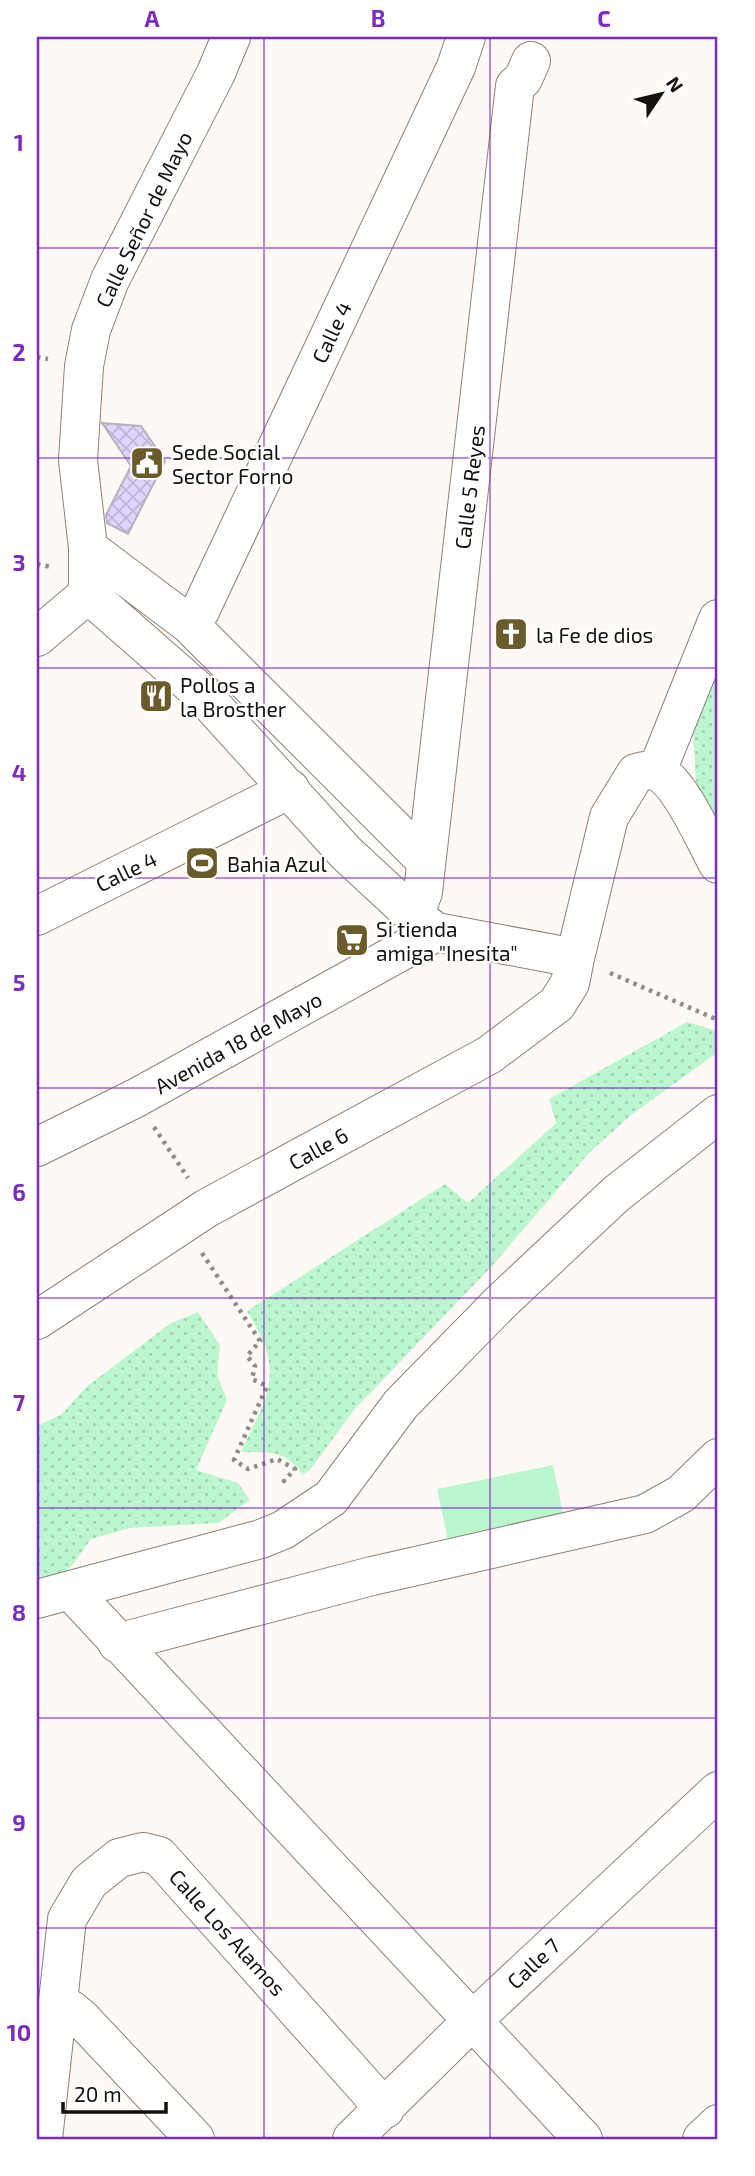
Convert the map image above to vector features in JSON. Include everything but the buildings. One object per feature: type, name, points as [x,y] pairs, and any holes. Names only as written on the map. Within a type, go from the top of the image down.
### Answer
[{"type":"street","name":"Calle Señor de Mayo","points":[[88,594],[88,548],[78,460],[84,366],[91,330],[110,280],[216,73],[231,37]]},
{"type":"street","name":"Calle 4","points":[[190,624],[206,598],[456,67],[466,37]]},
{"type":"street","name":"Calle 5 Reyes","points":[[425,924],[422,892],[515,86],[523,79],[531,61]]},
{"type":"street","points":[[88,548],[190,624],[426,861]]},
{"type":"street","points":[[37,637],[88,594],[201,693],[346,853],[425,924],[575,958]]},
{"type":"street","points":[[718,619],[707,654],[657,771],[681,797],[718,864]]},
{"type":"street","name":"Calle 6","points":[[37,1320],[195,1217],[489,1055],[557,1004],[570,983],[609,817],[636,773],[657,771]]},
{"type":"street","name":"Calle 4","points":[[37,916],[290,789]]},
{"type":"street","name":"Avenida 18 de Mayo","points":[[37,1147],[136,1098],[425,924]]},
{"type":"street","points":[[54,1595],[261,1539],[331,1498],[401,1404],[500,1303],[616,1194],[718,1114]]},
{"type":"street","points":[[117,1643],[372,1576],[645,1514],[681,1494],[718,1458]]},
{"type":"street","points":[[54,1595],[117,1643],[583,2139]]},
{"type":"street","name":"Calle 7","points":[[352,2139],[471,2021],[718,1791]]},
{"type":"street","name":"Calle Los Alamos","points":[[43,2139],[67,1919],[89,1882],[119,1858],[143,1852],[159,1856],[385,2109]]},
{"type":"street","points":[[57,2007],[70,2009],[82,2018],[195,2139]]},
{"type":"street","points":[[702,2139],[718,2124]]},
{"type":"path","points":[[575,958],[718,1020]]},
{"type":"path","points":[[136,1098],[260,1341],[247,1356],[255,1366],[252,1379],[267,1386],[234,1460],[248,1469],[277,1459],[295,1469],[284,1481],[306,1494],[331,1498]]},
{"type":"green space","points":[[718,643],[718,837],[696,781],[693,732]]},
{"type":"green space","points":[[687,1022],[718,1031],[718,1052],[630,1116],[589,1153],[492,1266],[354,1410],[310,1470],[302,1475],[289,1460],[276,1454],[241,1452],[265,1397],[270,1367],[259,1333],[247,1311],[445,1184],[468,1203],[556,1123],[549,1099]]},
{"type":"green space","points":[[198,1312],[220,1345],[217,1376],[227,1400],[196,1470],[238,1483],[250,1500],[218,1523],[130,1528],[91,1539],[74,1563],[51,1587],[37,1590],[37,1426],[62,1414],[86,1387],[171,1323]]},
{"type":"green space","points":[[553,1465],[564,1517],[448,1541],[437,1489]]},
{"type":"place","name":"Sede Social Sector Forno","points":[[147,463]]},
{"type":"place","name":"la Fe de dios","points":[[511,634]]},
{"type":"place","name":"Pollos a la Brosther","points":[[156,696]]},
{"type":"place","name":"Bahia Azul","points":[[202,863]]},
{"type":"place","name":"Si tienda amiga \"Inesita\"","points":[[352,940]]}]
